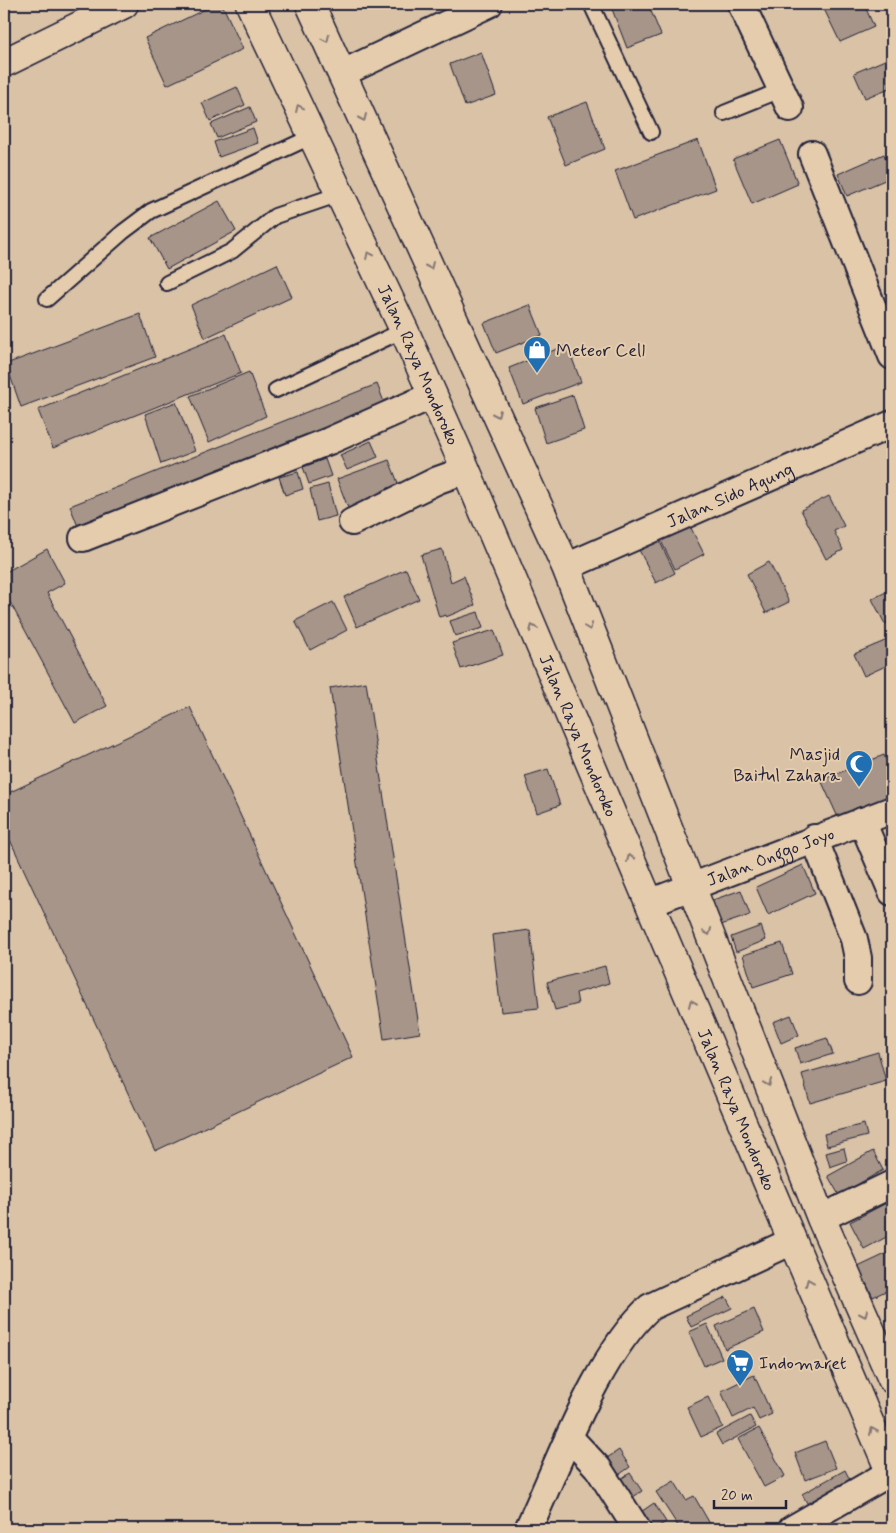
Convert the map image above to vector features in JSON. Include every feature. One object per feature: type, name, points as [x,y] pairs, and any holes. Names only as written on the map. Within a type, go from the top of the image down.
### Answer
[{"type":"main road","points":[[4,63],[124,4]]},
{"type":"main road","name":"Jalan Raya Mondoroko","points":[[250,4],[404,330],[466,470],[891,1474]]},
{"type":"main road","name":"Jalan Raya Mondoroko","points":[[310,4],[566,567],[821,1218],[892,1379]]},
{"type":"street","points":[[343,74],[489,4]]},
{"type":"street","points":[[741,4],[786,99]]},
{"type":"street","points":[[812,154],[892,356]]},
{"type":"street","points":[[83,538],[329,441],[433,395]]},
{"type":"street","name":"Jalan Sido Agung","points":[[566,567],[892,424]]},
{"type":"street","points":[[352,522],[438,480],[466,470]]},
{"type":"street","name":"Jalan Onggo Joyo","points":[[649,903],[814,838],[892,810]]},
{"type":"street","points":[[862,821],[892,892]]},
{"type":"street","points":[[814,838],[854,939],[858,958],[858,981]]},
{"type":"street","points":[[821,1218],[892,1184]]},
{"type":"street","points":[[528,1529],[599,1379],[634,1321],[650,1307],[792,1240]]},
{"type":"street","points":[[570,1438],[598,1468],[637,1529]]},
{"type":"street","points":[[792,1529],[891,1474]]},
{"type":"lane","points":[[591,4],[651,132]]},
{"type":"lane","points":[[724,113],[786,99]]},
{"type":"lane","points":[[47,299],[123,232],[151,211],[313,136]]},
{"type":"lane","points":[[167,283],[232,250],[275,216],[340,194]]},
{"type":"lane","points":[[276,390],[404,330]]},
{"type":"building","points":[[216,4],[222,4],[243,49],[167,85],[145,38]]},
{"type":"building","points":[[610,4],[648,4],[661,35],[627,48]]},
{"type":"building","points":[[835,4],[864,4],[874,27],[840,42],[824,9]]},
{"type":"building","points":[[481,52],[496,95],[465,106],[450,64]]},
{"type":"building","points":[[892,57],[892,87],[865,98],[854,73]]},
{"type":"building","points":[[237,87],[245,105],[210,121],[202,103]]},
{"type":"building","points":[[587,102],[605,149],[566,165],[547,117]]},
{"type":"building","points":[[250,107],[256,122],[217,138],[211,124]]},
{"type":"building","points":[[253,128],[258,143],[219,157],[214,142]]},
{"type":"building","points":[[698,140],[716,189],[633,220],[615,171]]},
{"type":"building","points":[[780,140],[798,184],[752,204],[733,159]]},
{"type":"building","points":[[884,154],[892,177],[847,196],[838,174]]},
{"type":"building","points":[[219,201],[236,231],[167,269],[150,238]]},
{"type":"building","points":[[277,264],[292,297],[205,338],[191,305]]},
{"type":"building","points":[[530,305],[542,335],[496,353],[484,323]]},
{"type":"building","points":[[140,314],[155,357],[21,407],[6,364]]},
{"type":"building","points":[[226,334],[241,373],[53,448],[38,410]]},
{"type":"building","points":[[567,345],[581,382],[523,404],[509,368]]},
{"type":"building","points":[[249,372],[266,416],[209,442],[190,396]]},
{"type":"building","points":[[377,384],[388,412],[81,534],[70,506]]},
{"type":"building","points":[[573,395],[584,430],[546,443],[535,408]]},
{"type":"building","points":[[176,402],[195,451],[161,464],[145,414]]},
{"type":"building","points":[[371,441],[378,457],[347,470],[340,455]]},
{"type":"building","points":[[325,459],[331,476],[309,484],[303,467]]},
{"type":"building","points":[[389,460],[402,493],[350,513],[337,479]]},
{"type":"building","points":[[298,472],[303,489],[285,495],[279,477]]},
{"type":"building","points":[[328,484],[336,516],[317,521],[310,489]]},
{"type":"building","points":[[829,496],[844,526],[834,531],[843,550],[826,559],[801,510]]},
{"type":"building","points":[[688,522],[704,554],[675,569],[659,537]]},
{"type":"building","points":[[658,538],[675,573],[656,583],[638,548]]},
{"type":"building","points":[[47,549],[65,583],[47,593],[107,706],[75,723],[4,591],[4,573]]},
{"type":"building","points":[[442,549],[451,582],[464,576],[475,605],[446,617],[446,615],[439,617],[421,555]]},
{"type":"building","points":[[769,562],[789,602],[766,613],[747,574]]},
{"type":"building","points":[[406,569],[419,599],[357,627],[344,597]]},
{"type":"building","points":[[892,589],[892,620],[885,624],[872,599]]},
{"type":"building","points":[[333,602],[347,630],[310,650],[295,621]]},
{"type":"building","points":[[478,612],[483,628],[455,636],[450,621]]},
{"type":"building","points":[[494,630],[503,655],[461,669],[452,643]]},
{"type":"building","points":[[892,638],[892,663],[864,676],[854,654]]},
{"type":"building","points":[[366,682],[420,1033],[384,1039],[330,688]]},
{"type":"building","points":[[190,707],[353,1057],[155,1151],[4,827],[4,795]]},
{"type":"building","points":[[892,727],[892,749],[886,729]]},
{"type":"building","name":"Masjid Baitul Zahara","points":[[884,755],[892,774],[892,797],[841,824],[821,780]]},
{"type":"building","points":[[548,769],[560,805],[537,813],[525,776]]},
{"type":"building","points":[[803,865],[815,893],[768,915],[756,887]]},
{"type":"building","points":[[741,890],[750,915],[718,926],[710,901]]},
{"type":"building","points":[[761,926],[766,940],[736,952],[731,937]]},
{"type":"building","points":[[530,930],[539,1008],[501,1012],[492,935]]},
{"type":"building","points":[[782,943],[792,974],[753,987],[743,955]]},
{"type":"building","points":[[605,966],[609,983],[576,993],[578,1004],[555,1010],[547,982]]},
{"type":"building","points":[[791,1015],[799,1035],[781,1043],[773,1022]]},
{"type":"building","points":[[827,1038],[833,1054],[800,1064],[795,1048]]},
{"type":"building","points":[[878,1052],[886,1081],[810,1103],[802,1074]]},
{"type":"building","points":[[864,1124],[867,1136],[827,1146],[824,1134]]},
{"type":"building","points":[[844,1148],[847,1161],[830,1167],[826,1153]]},
{"type":"building","points":[[873,1151],[883,1170],[839,1195],[828,1176]]},
{"type":"building","points":[[892,1200],[892,1234],[864,1249],[850,1222]]},
{"type":"building","points":[[892,1251],[892,1288],[873,1297],[858,1267]]},
{"type":"building","points":[[726,1297],[732,1308],[691,1327],[686,1316]]},
{"type":"building","points":[[754,1309],[764,1332],[725,1349],[716,1326]]},
{"type":"building","points":[[707,1324],[722,1358],[704,1366],[689,1332]]},
{"type":"building","points":[[754,1375],[772,1414],[759,1420],[753,1408],[733,1418],[721,1391]]},
{"type":"building","points":[[708,1397],[723,1427],[701,1437],[687,1407]]},
{"type":"building","points":[[750,1416],[756,1427],[722,1445],[716,1434]]},
{"type":"building","points":[[759,1428],[785,1476],[764,1487],[738,1439]]},
{"type":"building","points":[[825,1441],[836,1468],[805,1480],[795,1453]]},
{"type":"building","points":[[619,1450],[630,1467],[610,1481],[598,1464]]},
{"type":"building","points":[[845,1470],[853,1486],[811,1510],[802,1494]]},
{"type":"building","points":[[630,1473],[642,1491],[623,1504],[611,1485]]},
{"type":"building","points":[[674,1481],[686,1500],[694,1496],[713,1529],[680,1529],[656,1492]]},
{"type":"building","points":[[654,1503],[666,1522],[654,1529],[639,1529],[632,1518]]},
{"type":"place","name":"Meteor Cell","points":[[537,374]]},
{"type":"place","name":"Masjid Baitul Zahara","points":[[859,788]]},
{"type":"place","name":"Indomaret","points":[[740,1387]]}]
